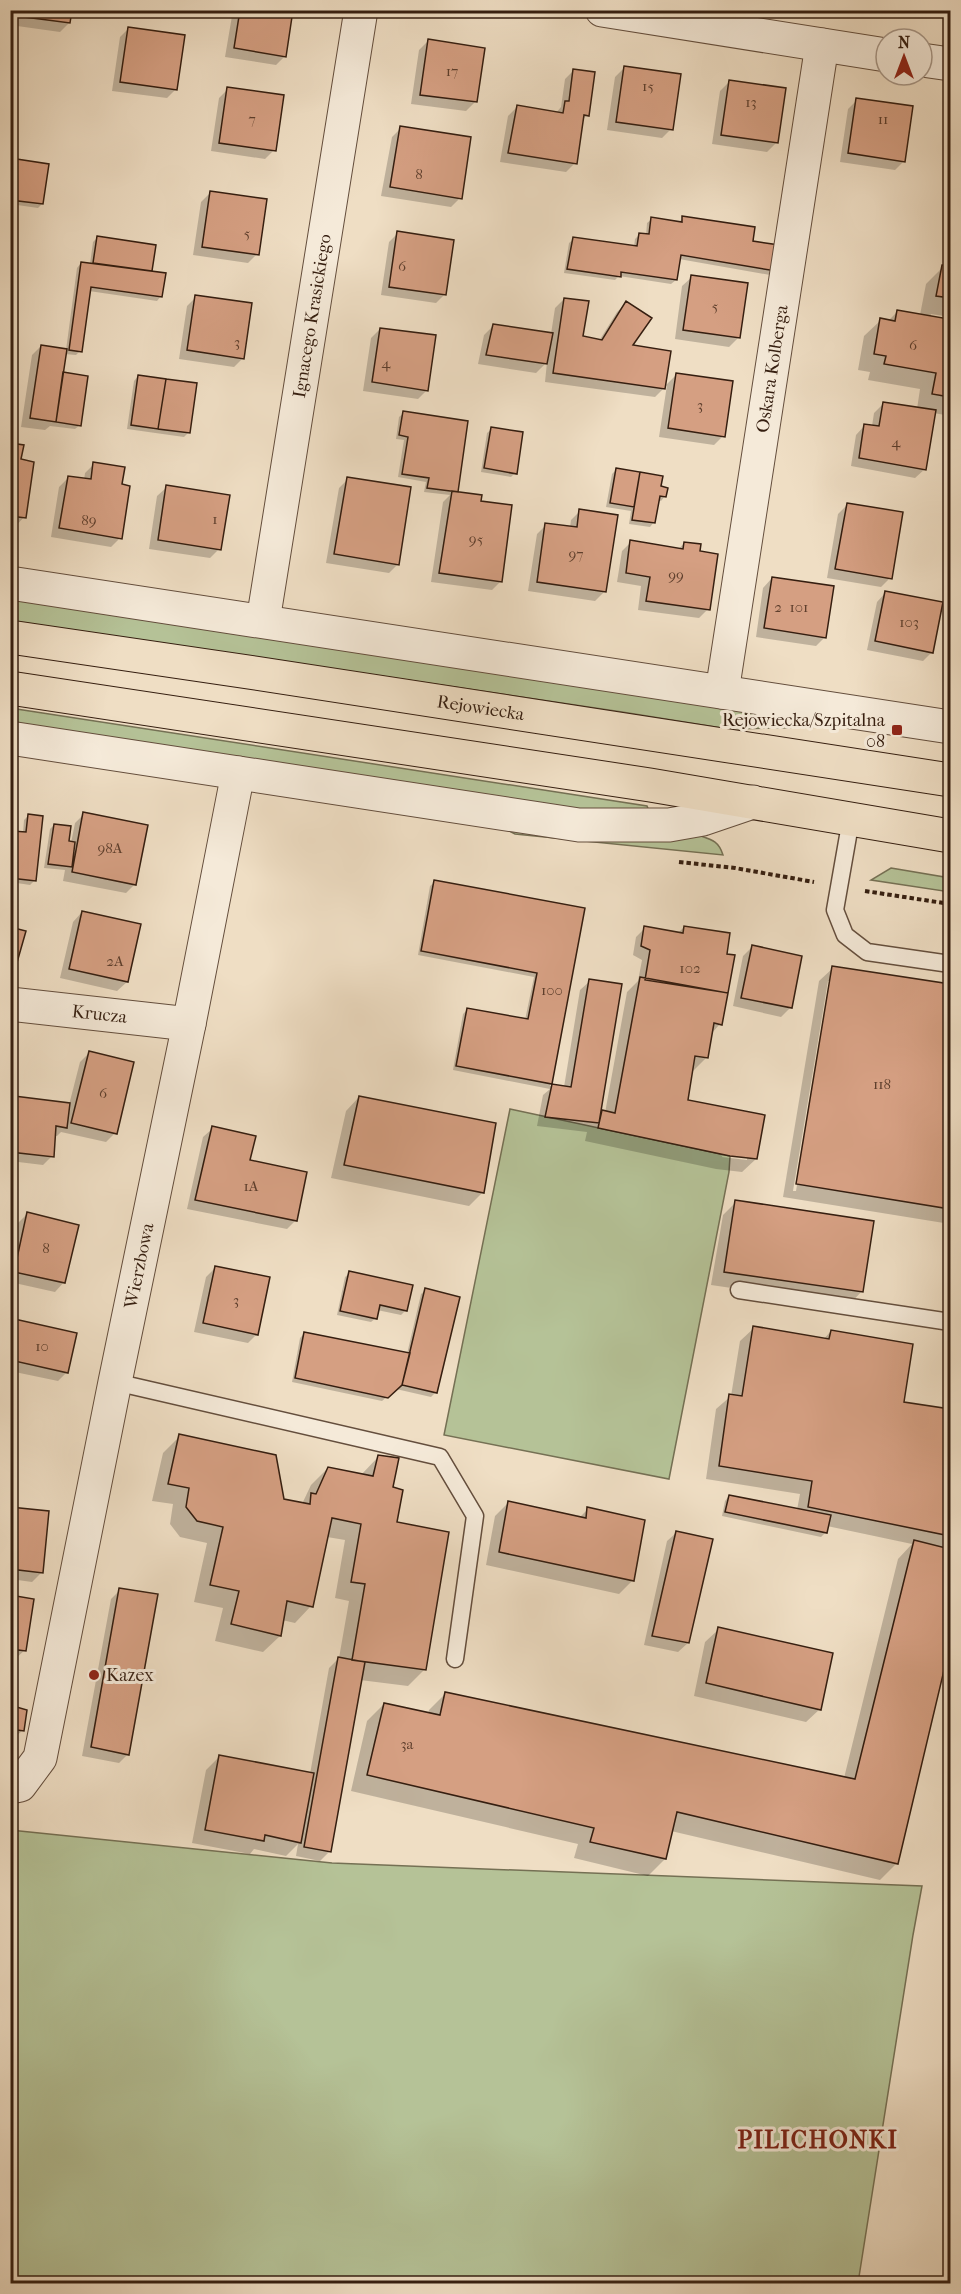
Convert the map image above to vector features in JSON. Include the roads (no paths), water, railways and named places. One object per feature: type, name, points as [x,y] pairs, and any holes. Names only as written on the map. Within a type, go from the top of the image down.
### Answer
[{"type":"highway","name":"Rejowiecka","points":[[10,638],[255,673],[951,780]]},
{"type":"highway","points":[[10,688],[753,802],[951,836]]},
{"type":"street","name":"Ignacego Krasickiego","points":[[263,621],[361,10]]},
{"type":"street","points":[[602,10],[874,52]]},
{"type":"street","name":"Oskara Kolberga","points":[[722,692],[822,45]]},
{"type":"street","points":[[934,62],[951,64]]},
{"type":"street","points":[[10,583],[951,727]]},
{"type":"street","points":[[10,738],[579,825],[669,825],[703,819],[753,802]]},
{"type":"street","name":"Wierzbowa","points":[[10,1787],[20,1785],[40,1758],[238,773]]},
{"type":"street","name":"Krucza","points":[[10,1004],[189,1024]]},
{"type":"lane","points":[[851,819],[835,910],[845,935],[867,952],[951,964]]},
{"type":"lane","points":[[739,1290],[951,1322]]},
{"type":"lane","points":[[115,1382],[440,1457],[475,1516],[455,1659]]},
{"type":"place","name":"Rejowiecka/Szpitalna 08","points":[[897,730]]},
{"type":"place","name":"Kazex","points":[[94,1675]]},
{"type":"district","name":"PILICHONKI","points":[[818,2140]]}]
